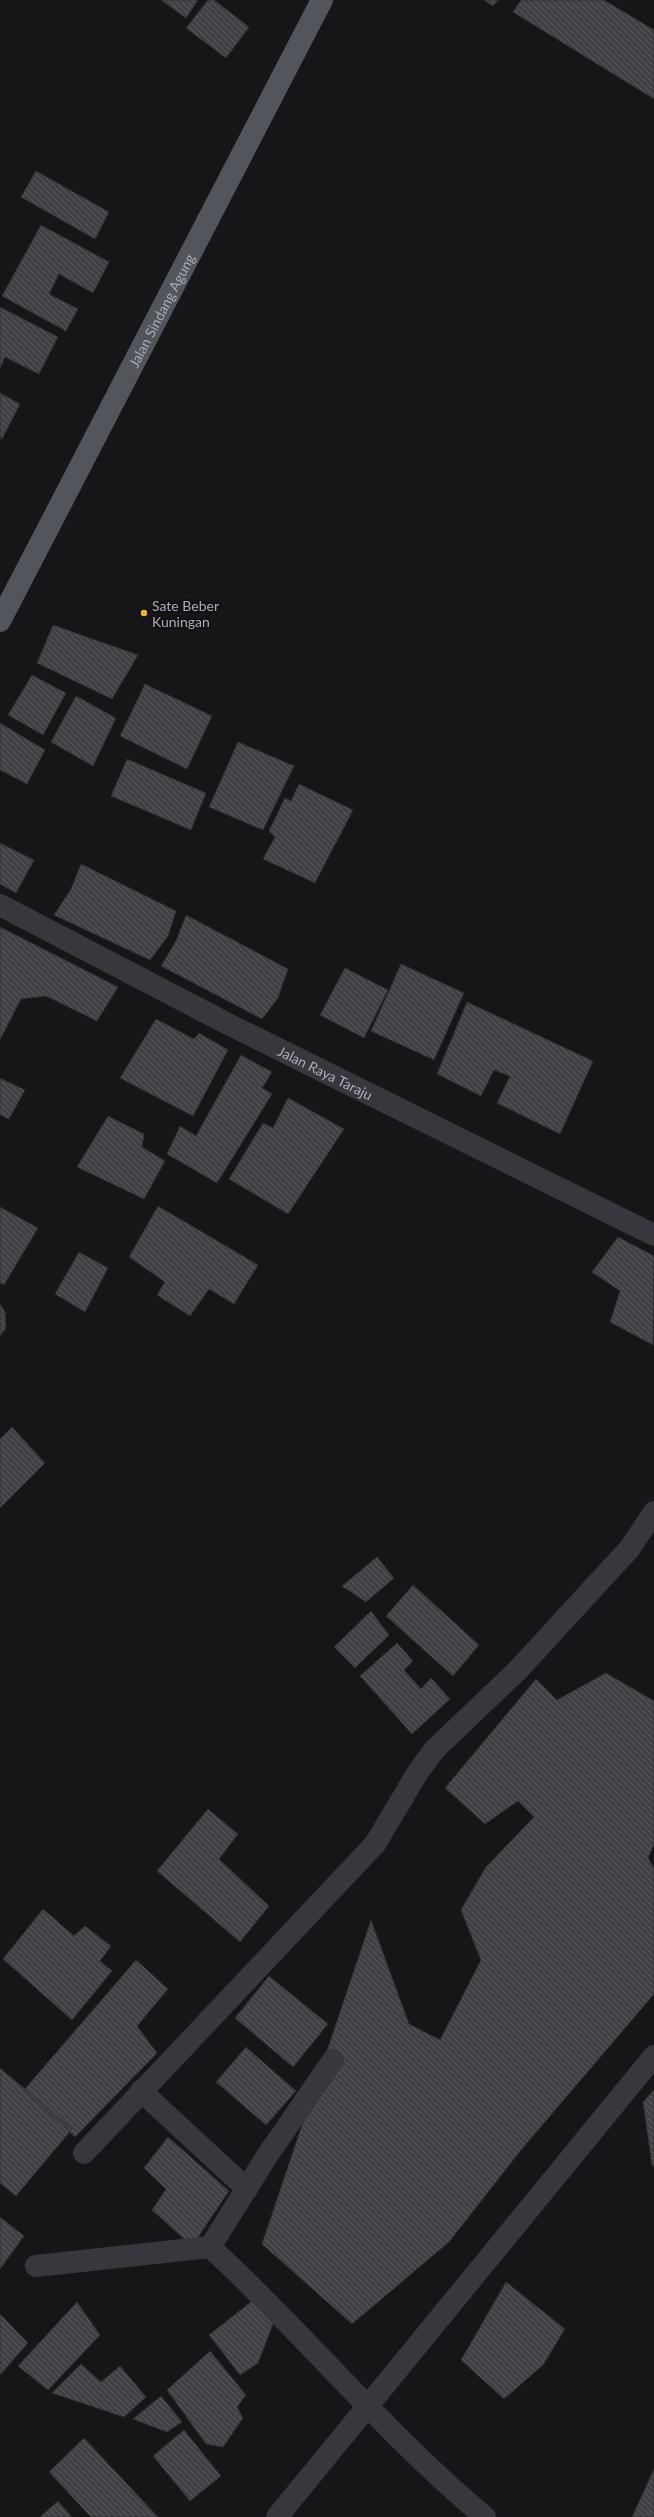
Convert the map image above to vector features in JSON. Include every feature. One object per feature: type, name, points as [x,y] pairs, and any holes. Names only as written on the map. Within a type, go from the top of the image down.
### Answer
[{"type":"main road","name":"Jalan Sindang Agung","points":[[0,621],[322,0]]},
{"type":"street","name":"Jalan Raya Taraju","points":[[0,905],[228,1024],[654,1235]]},
{"type":"street","points":[[84,2153],[375,1844],[418,1772],[434,1750],[517,1671],[630,1548],[654,1512]]},
{"type":"street","points":[[277,2517],[654,2056]]},
{"type":"street","points":[[210,2248],[247,2189],[333,2060]]},
{"type":"street","points":[[141,2091],[247,2189]]},
{"type":"street","points":[[36,2266],[210,2248],[248,2282],[368,2407],[450,2488],[485,2517]]},
{"type":"building","points":[[161,0],[198,0],[186,18]]},
{"type":"building","points":[[208,0],[214,0],[249,27],[226,58],[186,28]]},
{"type":"building","points":[[484,0],[498,0],[493,6]]},
{"type":"building","points":[[521,0],[604,0],[654,30],[654,99],[513,12]]},
{"type":"building","points":[[36,171],[109,212],[95,239],[21,197]]},
{"type":"building","points":[[41,225],[109,262],[93,293],[59,274],[49,294],[78,309],[66,331],[2,296]]},
{"type":"building","points":[[0,307],[58,337],[39,374],[5,357],[0,368]]},
{"type":"building","points":[[0,393],[20,404],[2,439],[0,438]]},
{"type":"building","points":[[53,625],[138,655],[112,699],[37,663]]},
{"type":"building","points":[[32,675],[66,693],[43,735],[8,715]]},
{"type":"building","points":[[145,684],[212,716],[187,769],[120,736]]},
{"type":"building","points":[[76,696],[116,718],[93,766],[51,742]]},
{"type":"building","points":[[0,723],[45,750],[27,784],[0,770]]},
{"type":"building","points":[[238,742],[294,766],[263,830],[209,807]]},
{"type":"building","points":[[127,759],[206,793],[191,830],[111,796]]},
{"type":"building","points":[[299,784],[353,810],[315,883],[263,859],[275,837],[269,831],[285,798],[291,801]]},
{"type":"building","points":[[0,843],[34,860],[16,893],[0,884]]},
{"type":"building","points":[[81,864],[176,911],[168,936],[150,960],[54,915],[71,889]]},
{"type":"building","points":[[186,915],[288,969],[278,998],[262,1019],[161,966],[176,941]]},
{"type":"building","points":[[0,927],[118,987],[97,1021],[46,996],[21,999],[0,1040]]},
{"type":"building","points":[[401,964],[464,993],[434,1060],[371,1031]]},
{"type":"building","points":[[345,968],[388,990],[364,1038],[320,1015]]},
{"type":"building","points":[[467,1002],[593,1061],[560,1134],[497,1103],[510,1076],[494,1070],[481,1096],[437,1074]]},
{"type":"building","points":[[156,1019],[194,1039],[199,1033],[228,1050],[193,1116],[120,1078]]},
{"type":"building","points":[[241,1055],[272,1072],[262,1088],[272,1094],[217,1183],[167,1154],[180,1126],[196,1136]]},
{"type":"building","points":[[0,1078],[25,1090],[9,1119],[0,1115]]},
{"type":"building","points":[[288,1098],[344,1129],[288,1214],[229,1179],[263,1123],[273,1128]]},
{"type":"building","points":[[108,1116],[144,1134],[142,1147],[165,1161],[144,1199],[77,1167]]},
{"type":"building","points":[[158,1206],[258,1265],[234,1304],[209,1289],[190,1316],[157,1295],[165,1282],[129,1257]]},
{"type":"building","points":[[0,1207],[38,1228],[4,1285],[0,1283]]},
{"type":"building","points":[[618,1237],[654,1256],[653,1345],[610,1322],[620,1291],[592,1272]]},
{"type":"building","points":[[79,1252],[108,1268],[85,1312],[55,1294]]},
{"type":"building","points":[[0,1304],[5,1312],[6,1328],[0,1336]]},
{"type":"building","points":[[12,1427],[45,1463],[0,1508],[0,1439]]},
{"type":"building","points":[[377,1557],[394,1578],[366,1602],[342,1586]]},
{"type":"building","points":[[413,1585],[479,1645],[453,1676],[386,1616]]},
{"type":"building","points":[[371,1611],[389,1635],[355,1668],[334,1647]]},
{"type":"building","points":[[397,1643],[413,1661],[404,1670],[421,1689],[431,1678],[450,1699],[412,1734],[360,1676]]},
{"type":"building","points":[[606,1673],[654,1701],[654,1844],[648,1858],[654,1868],[654,1994],[521,2150],[449,2242],[352,2324],[262,2244],[371,1920],[409,2024],[440,2040],[481,1960],[461,1910],[486,1867],[534,1817],[518,1801],[485,1824],[445,1788],[536,1679],[557,1700]]},
{"type":"building","points":[[208,1809],[238,1834],[219,1859],[269,1906],[240,1942],[157,1871]]},
{"type":"building","points":[[43,1909],[74,1936],[85,1926],[111,1946],[100,1961],[112,1971],[72,2020],[3,1959]]},
{"type":"building","points":[[136,1960],[168,1989],[137,2026],[157,2053],[75,2137],[24,2090]]},
{"type":"building","points":[[269,1976],[328,2024],[293,2067],[235,2018]]},
{"type":"building","points":[[246,2047],[296,2091],[266,2125],[216,2082]]},
{"type":"building","points":[[0,2068],[72,2129],[16,2196],[0,2183]]},
{"type":"building","points":[[654,2090],[654,2166],[652,2165],[643,2102]]},
{"type":"building","points":[[168,2137],[229,2191],[192,2246],[152,2210],[166,2189],[144,2168]]},
{"type":"building","points":[[0,2217],[24,2236],[0,2269]]},
{"type":"building","points":[[506,2282],[565,2329],[543,2365],[504,2399],[461,2360]]},
{"type":"building","points":[[252,2301],[273,2324],[258,2363],[240,2375],[209,2335]]},
{"type":"building","points":[[77,2302],[100,2335],[48,2390],[18,2366]]},
{"type":"building","points":[[0,2314],[28,2343],[0,2375]]},
{"type":"building","points":[[210,2351],[246,2395],[237,2407],[243,2418],[223,2447],[206,2444],[167,2390]]},
{"type":"building","points":[[81,2364],[101,2382],[120,2366],[146,2397],[124,2417],[52,2393]]},
{"type":"building","points":[[161,2396],[182,2422],[167,2432],[133,2419]]},
{"type":"building","points":[[184,2430],[221,2476],[190,2501],[153,2456]]},
{"type":"building","points":[[84,2438],[158,2517],[91,2517],[49,2472]]},
{"type":"building","points":[[654,2469],[654,2517],[632,2517]]},
{"type":"building","points":[[58,2501],[72,2517],[40,2517]]},
{"type":"place","name":"Sate Beber Kuningan","points":[[144,613]]}]
